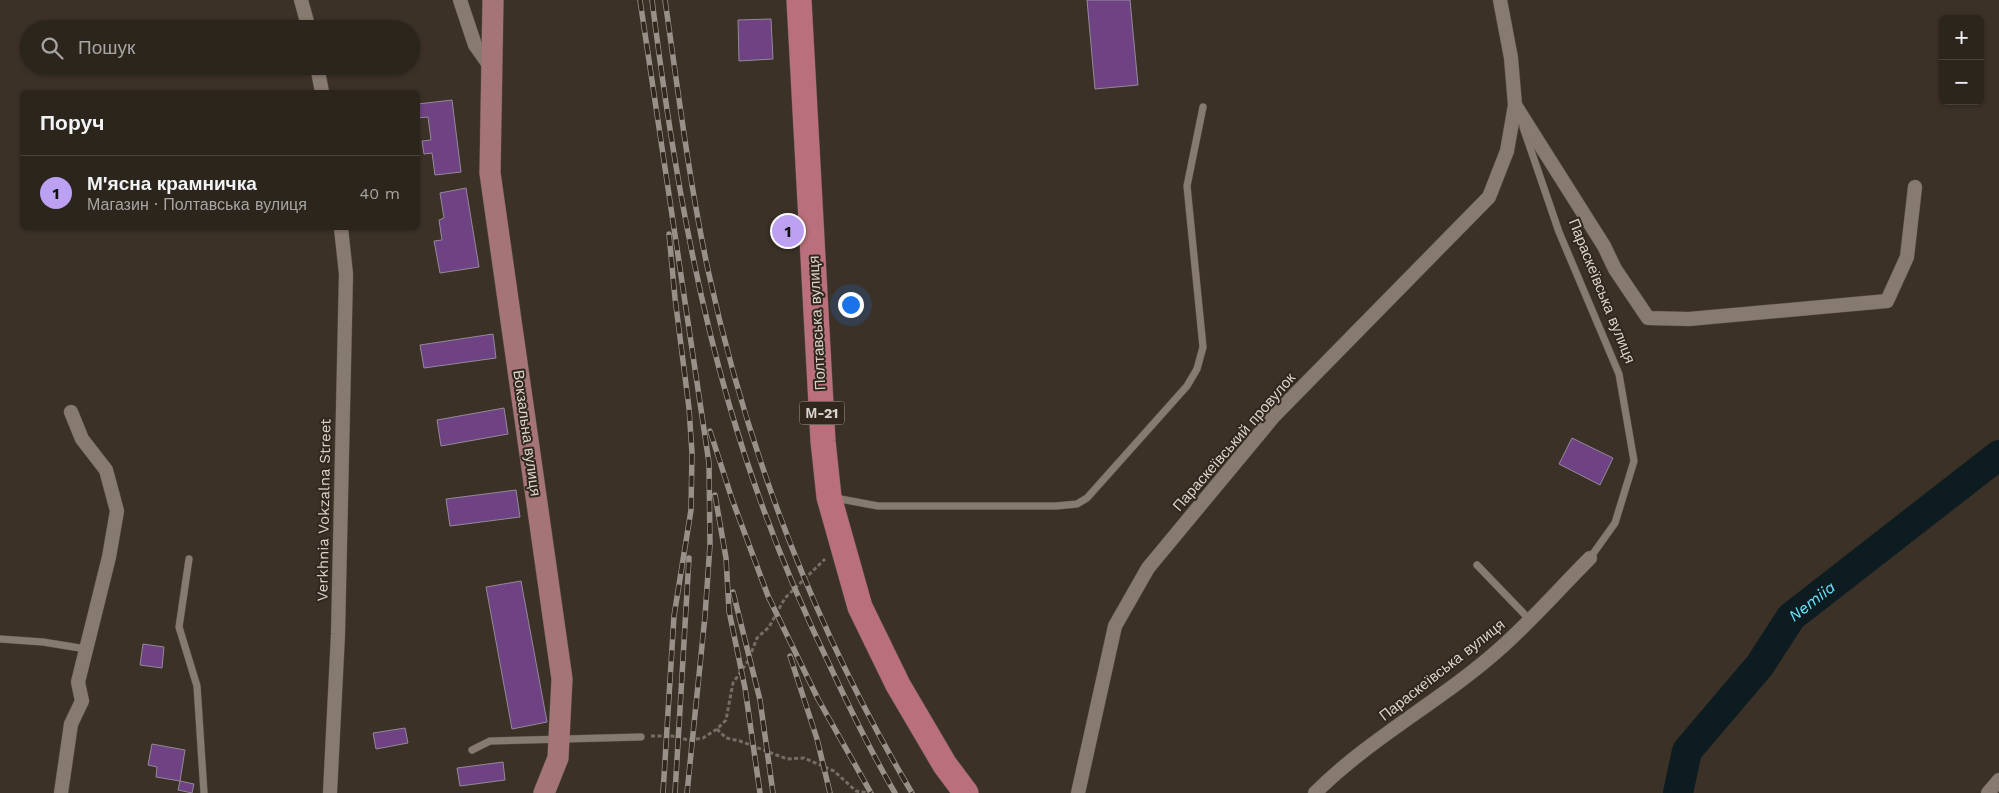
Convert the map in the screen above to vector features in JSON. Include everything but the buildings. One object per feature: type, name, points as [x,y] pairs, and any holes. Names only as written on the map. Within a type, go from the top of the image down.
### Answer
[{"type":"highway","name":"Полтавська вулиця","points":[[799,0],[823,441],[829,497],[860,607],[898,685],[945,766],[966,793]]},
{"type":"main road","name":"Вокзальна вулиця","points":[[492,0],[493,70],[490,173],[562,679],[558,758],[544,793]]},
{"type":"street","points":[[301,0],[305,20]]},
{"type":"street","points":[[460,0],[475,45],[493,70]]},
{"type":"street","name":"Параскеївська вулиця","points":[[1500,0],[1511,58],[1515,105]]},
{"type":"street","points":[[319,75],[322,90]]},
{"type":"street","points":[[1515,105],[1604,246],[1615,269],[1648,318],[1689,319],[1887,301],[1907,257],[1915,187]]},
{"type":"street","name":"Параскеївський провулок","points":[[1078,793],[1115,626],[1148,568],[1274,416],[1489,198],[1507,151],[1515,105]]},
{"type":"street","name":"Verkhnia Vokzalna Street","points":[[330,793],[338,634],[346,274],[341,230]]},
{"type":"street","points":[[61,793],[71,724],[82,700],[78,682],[109,558],[117,511],[106,470],[82,438],[72,412]]},
{"type":"street","name":"Параскеївська вулиця","points":[[1314,793],[1364,748],[1419,712],[1504,645],[1590,558]]},
{"type":"street","points":[[1988,793],[1999,780]]},
{"type":"lane","name":"Параскеївська вулиця","points":[[1515,105],[1559,232],[1619,374],[1634,461],[1615,523],[1590,558]]},
{"type":"lane","points":[[829,497],[878,506],[1056,506],[1076,504],[1087,498],[1187,386],[1197,369],[1203,347],[1187,186],[1203,107]]},
{"type":"lane","points":[[189,559],[179,628],[197,686],[204,793]]},
{"type":"lane","points":[[1477,564],[1530,619]]},
{"type":"lane","points":[[0,639],[43,642],[86,649]]},
{"type":"lane","points":[[472,750],[490,741],[641,737]]},
{"type":"path","points":[[641,737],[672,736],[688,740],[703,738],[717,729],[726,720],[733,683],[748,661],[757,638],[769,627],[785,598],[826,558],[838,527]]},
{"type":"path","points":[[717,729],[726,738],[740,741],[787,759],[804,758],[824,766],[834,771],[856,791],[869,793]]},
{"type":"waterway","name":"Nemiia","points":[[1678,793],[1687,751],[1760,665],[1791,617],[1999,455]]},
{"type":"railway","points":[[640,0],[709,463],[710,545],[705,616],[687,793]]},
{"type":"railway","points":[[652,0],[674,153],[692,254],[715,355],[739,438],[774,537],[815,634],[853,714],[895,793]]},
{"type":"railway","points":[[665,0],[701,237],[724,339],[743,407],[789,540],[816,605],[845,669],[877,732],[912,793]]},
{"type":"railway","points":[[663,793],[674,616],[691,510],[692,453],[689,408],[669,234]]},
{"type":"railway","points":[[710,431],[732,499],[768,596],[818,699],[871,793]]},
{"type":"railway","points":[[715,495],[726,558],[729,611],[745,688],[760,793]]},
{"type":"railway","points":[[675,793],[689,558]]},
{"type":"railway","points":[[733,592],[760,700],[773,793]]},
{"type":"railway","points":[[790,656],[817,739],[830,793]]},
{"type":"place","name":"М'ясна крамничка","points":[[788,231]]}]
